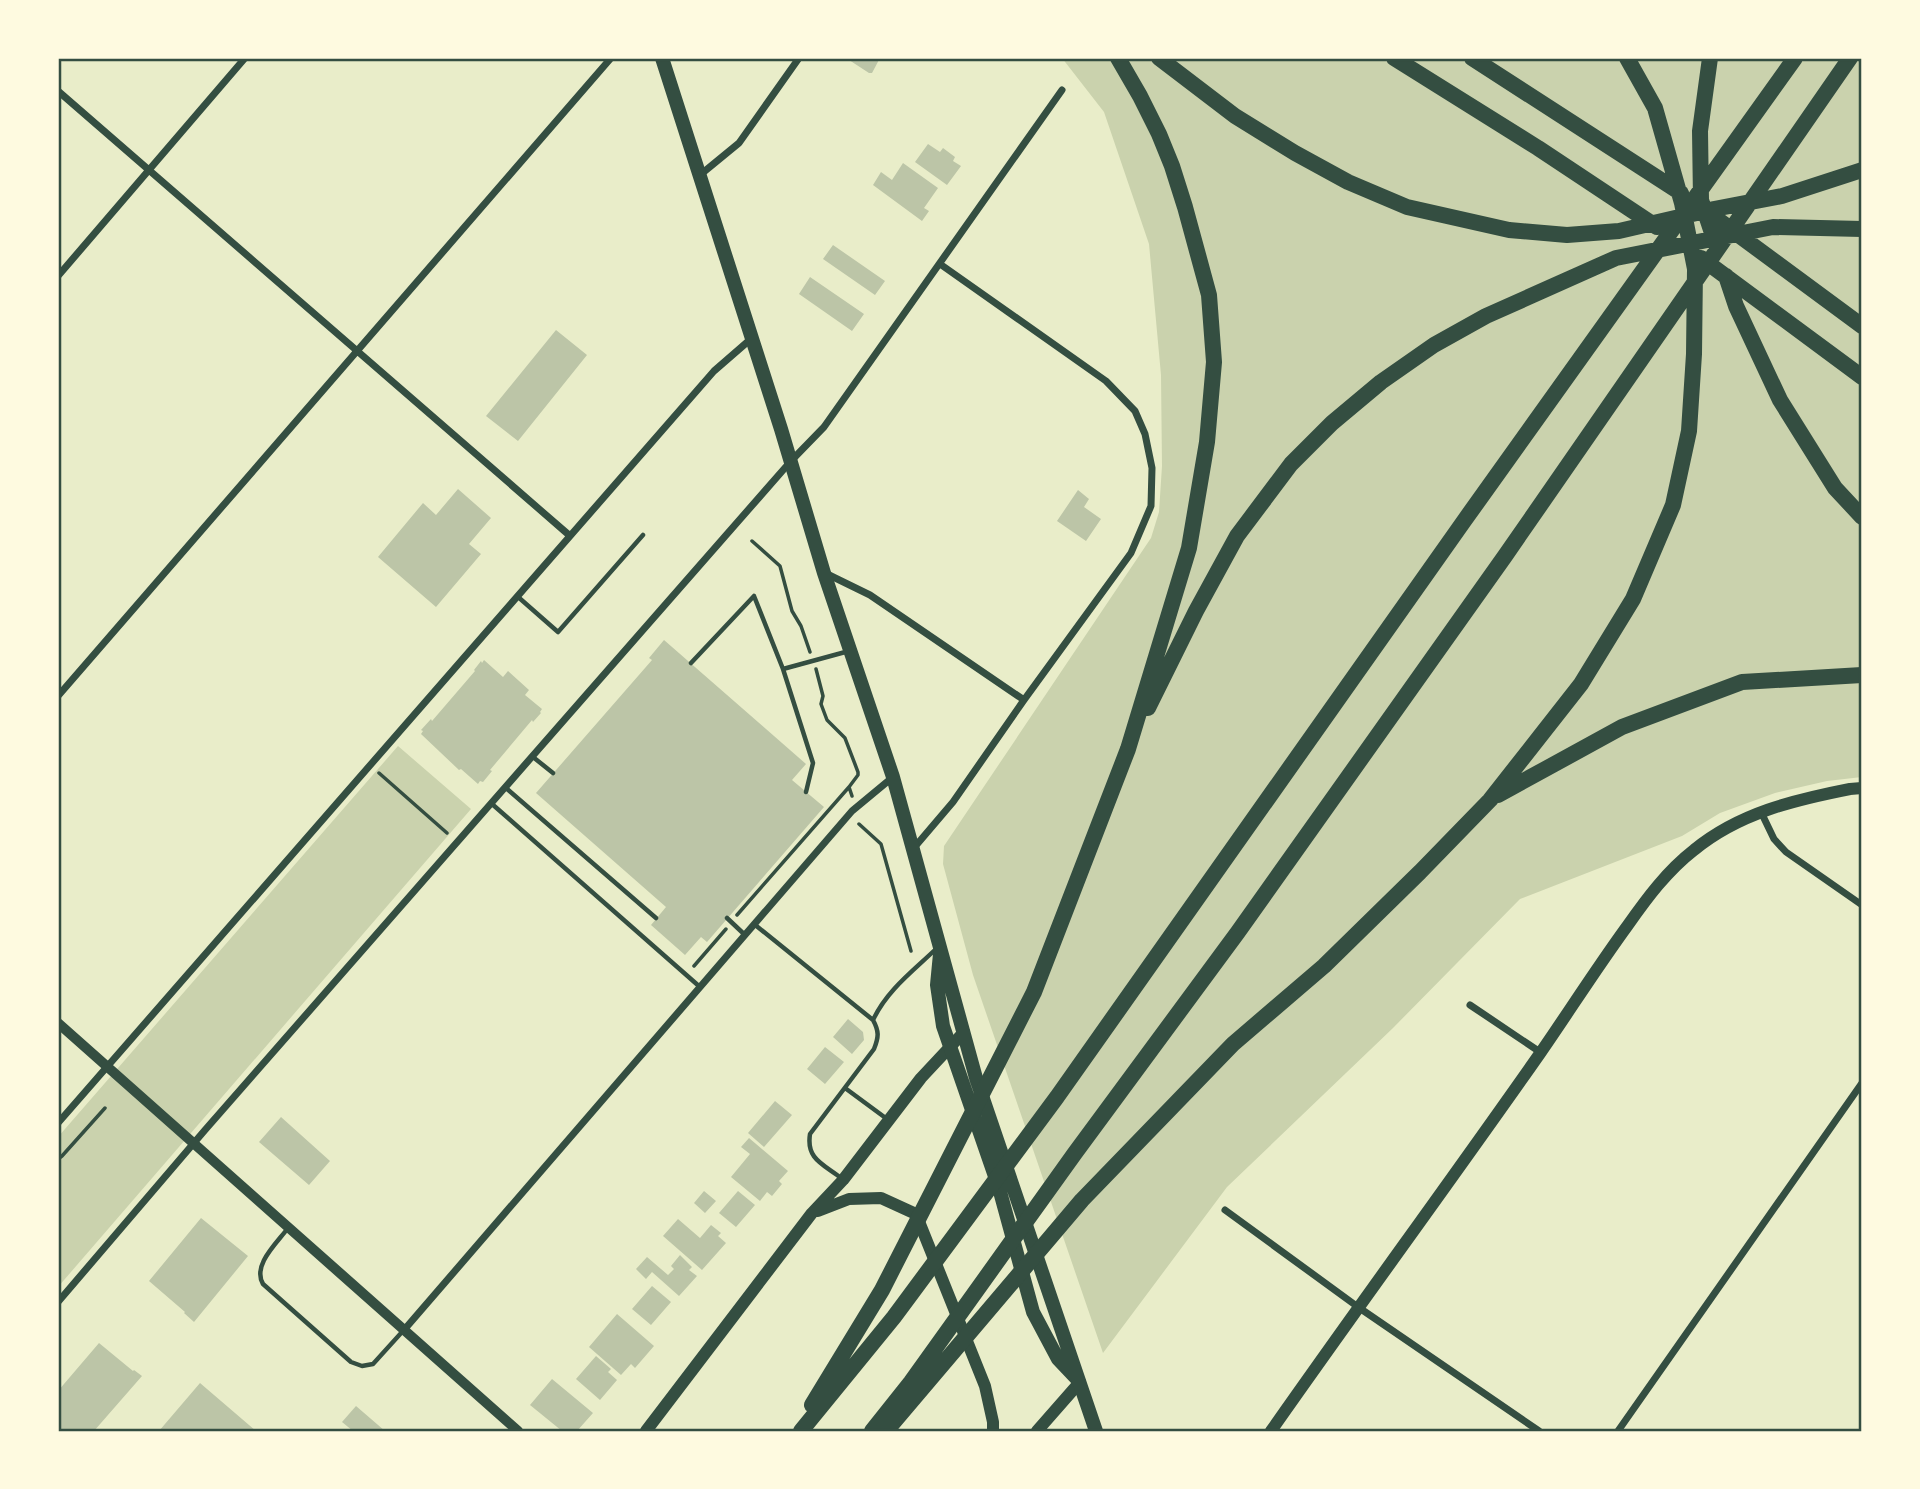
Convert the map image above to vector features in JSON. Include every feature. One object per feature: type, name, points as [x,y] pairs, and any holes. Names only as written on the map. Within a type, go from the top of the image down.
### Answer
[{"type":"highway","points":[[796,1431],[883,1290],[1034,992],[1128,748],[1189,548],[1207,442],[1214,362],[1209,295],[1185,207],[1159,134],[1118,58]]},
{"type":"highway","points":[[1159,58],[1235,116],[1348,182],[1407,207],[1510,230],[1567,235],[1619,231],[1782,196],[1862,170]]},
{"type":"highway","points":[[1394,58],[1538,148],[1680,242],[1862,377]]},
{"type":"highway","points":[[1472,58],[1681,193],[1862,326]]},
{"type":"highway","points":[[886,1431],[1082,1200],[1233,1044],[1333,957],[1490,800],[1581,684],[1633,599],[1673,505],[1689,431],[1694,354],[1695,268],[1682,203],[1655,108],[1627,58]]},
{"type":"highway","points":[[1710,58],[1700,131],[1701,200],[1736,306],[1780,400],[1835,488],[1862,517]]},
{"type":"highway","points":[[801,1431],[894,1317],[1057,1097],[1795,58]]},
{"type":"highway","points":[[872,1431],[911,1382],[1238,932],[1506,556],[1850,58]]},
{"type":"highway","points":[[1128,748],[1196,611],[1237,536],[1291,464],[1332,423],[1381,382],[1434,345],[1486,316],[1616,258],[1773,227],[1862,229]]},
{"type":"highway","points":[[1490,800],[1622,727],[1742,682],[1862,675]]},
{"type":"main road","points":[[663,58],[824,573],[893,777],[976,1078],[1096,1431]]},
{"type":"main road","points":[[1271,1431],[1619,937],[1673,868],[1705,841],[1729,826],[1775,806],[1862,788]]},
{"type":"main road","points":[[941,945],[937,985],[943,1026],[999,1188],[1033,1312],[1058,1359],[1080,1382]]},
{"type":"main road","points":[[646,1431],[812,1213],[843,1180],[921,1078],[964,1032]]},
{"type":"main road","points":[[812,1213],[849,1199],[881,1198],[916,1214],[985,1386],[993,1431]]},
{"type":"main road","points":[[1037,1431],[1080,1382]]},
{"type":"street","points":[[58,276],[245,58]]},
{"type":"street","points":[[58,696],[611,58]]},
{"type":"street","points":[[700,176],[739,143],[799,58]]},
{"type":"street","points":[[58,1302],[193,1144],[791,461],[824,427],[1062,90]]},
{"type":"street","points":[[58,91],[569,535]]},
{"type":"street","points":[[913,849],[953,802],[1131,553],[1151,506],[1152,468],[1145,434],[1135,411],[1106,381],[940,264]]},
{"type":"street","points":[[58,1123],[713,371],[752,338]]},
{"type":"street","points":[[824,573],[870,595],[1024,700]]},
{"type":"street","points":[[404,1330],[852,811],[893,777]]},
{"type":"street","points":[[1761,812],[1774,839],[1786,852],[1862,905]]},
{"type":"street","points":[[1470,1004],[1540,1052]]},
{"type":"street","points":[[58,1023],[518,1431]]},
{"type":"street","points":[[1618,1431],[1862,1083]]},
{"type":"street","points":[[1225,1210],[1358,1307],[1539,1431]]},
{"type":"lane","points":[[516,596],[558,632],[643,535]]},
{"type":"lane","points":[[691,663],[754,596],[783,669],[813,763],[806,792]]},
{"type":"lane","points":[[783,669],[850,650]]},
{"type":"lane","points":[[533,757],[553,773]]},
{"type":"lane","points":[[506,788],[656,918]]},
{"type":"lane","points":[[492,804],[700,987]]},
{"type":"lane","points":[[727,918],[746,935]]},
{"type":"lane","points":[[754,924],[873,1020],[877,1028],[879,1038],[874,1049],[810,1134],[808,1145],[812,1155],[843,1180]]},
{"type":"lane","points":[[873,1020],[880,1004],[890,992],[941,945]]},
{"type":"lane","points":[[845,1088],[889,1120]]},
{"type":"lane","points":[[289,1227],[264,1260],[260,1268],[260,1278],[263,1284],[292,1310],[351,1362],[362,1366],[373,1364],[404,1330]]},
{"type":"path","points":[[752,541],[780,566],[792,611],[807,644]]},
{"type":"path","points":[[738,914],[858,775],[845,738],[827,720],[821,704],[823,696],[820,679]]},
{"type":"path","points":[[377,772],[447,833]]},
{"type":"path","points":[[859,825],[881,844],[911,951]]},
{"type":"path","points":[[699,960],[723,932]]},
{"type":"path","points":[[58,1159],[106,1108]]},
{"type":"green space","points":[[1062,58],[1862,58],[1862,777],[1827,781],[1775,793],[1720,813],[1682,836],[1520,899],[1393,1028],[1227,1187],[1103,1353],[973,975],[943,864],[944,846],[1151,538],[1159,512],[1162,466],[1161,375],[1149,244],[1104,112]]},
{"type":"green space","points":[[398,746],[471,809],[58,1287],[58,1137]]},
{"type":"building","points":[[846,58],[880,58],[872,73],[869,73]]},
{"type":"building","points":[[928,144],[940,152],[943,148],[955,157],[953,161],[961,166],[947,185],[915,162]]},
{"type":"building","points":[[903,163],[938,188],[924,208],[929,211],[922,221],[873,185],[881,172],[892,180]]},
{"type":"building","points":[[833,245],[885,281],[875,295],[823,259]]},
{"type":"building","points":[[810,277],[864,314],[852,331],[799,294]]},
{"type":"building","points":[[556,330],[587,355],[518,441],[486,416]]},
{"type":"building","points":[[458,489],[491,518],[469,544],[481,554],[436,607],[378,557],[423,503],[436,515]]},
{"type":"building","points":[[1078,490],[1089,499],[1084,507],[1101,519],[1086,541],[1057,521]]},
{"type":"building","points":[[664,640],[806,764],[792,780],[824,807],[707,942],[701,937],[685,955],[651,925],[666,907],[536,793],[652,660],[649,658]]},
{"type":"building","points":[[484,660],[503,677],[508,671],[529,690],[525,695],[542,709],[483,782],[478,784],[421,734],[421,730],[431,719],[432,721]]},
{"type":"building","points":[[848,1019],[863,1032],[864,1040],[852,1054],[833,1037]]},
{"type":"building","points":[[825,1047],[844,1062],[825,1084],[807,1069]]},
{"type":"building","points":[[775,1101],[792,1115],[764,1147],[748,1133]]},
{"type":"building","points":[[281,1117],[330,1161],[309,1185],[259,1142]]},
{"type":"building","points":[[749,1138],[788,1171],[779,1181],[782,1184],[772,1196],[767,1192],[760,1201],[731,1177],[750,1154],[741,1147]]},
{"type":"building","points":[[704,1191],[716,1201],[705,1213],[694,1203]]},
{"type":"building","points":[[738,1191],[755,1205],[736,1227],[719,1213]]},
{"type":"building","points":[[201,1218],[248,1256],[194,1322],[149,1281]]},
{"type":"building","points":[[678,1219],[700,1238],[711,1225],[721,1233],[718,1236],[726,1243],[702,1270],[663,1236]]},
{"type":"building","points":[[680,1255],[692,1267],[689,1270],[697,1276],[679,1296],[652,1272],[646,1279],[636,1269],[647,1257],[668,1275]]},
{"type":"building","points":[[652,1286],[671,1302],[651,1325],[632,1309]]},
{"type":"building","points":[[617,1314],[654,1346],[635,1368],[631,1364],[621,1375],[589,1347]]},
{"type":"building","points":[[99,1343],[142,1376],[94,1431],[58,1431],[58,1391]]},
{"type":"building","points":[[596,1356],[611,1369],[608,1372],[617,1380],[600,1400],[576,1379]]},
{"type":"building","points":[[552,1379],[593,1413],[577,1431],[562,1431],[530,1405]]},
{"type":"building","points":[[200,1383],[256,1431],[159,1431]]},
{"type":"building","points":[[356,1406],[385,1431],[353,1431],[342,1422]]}]
